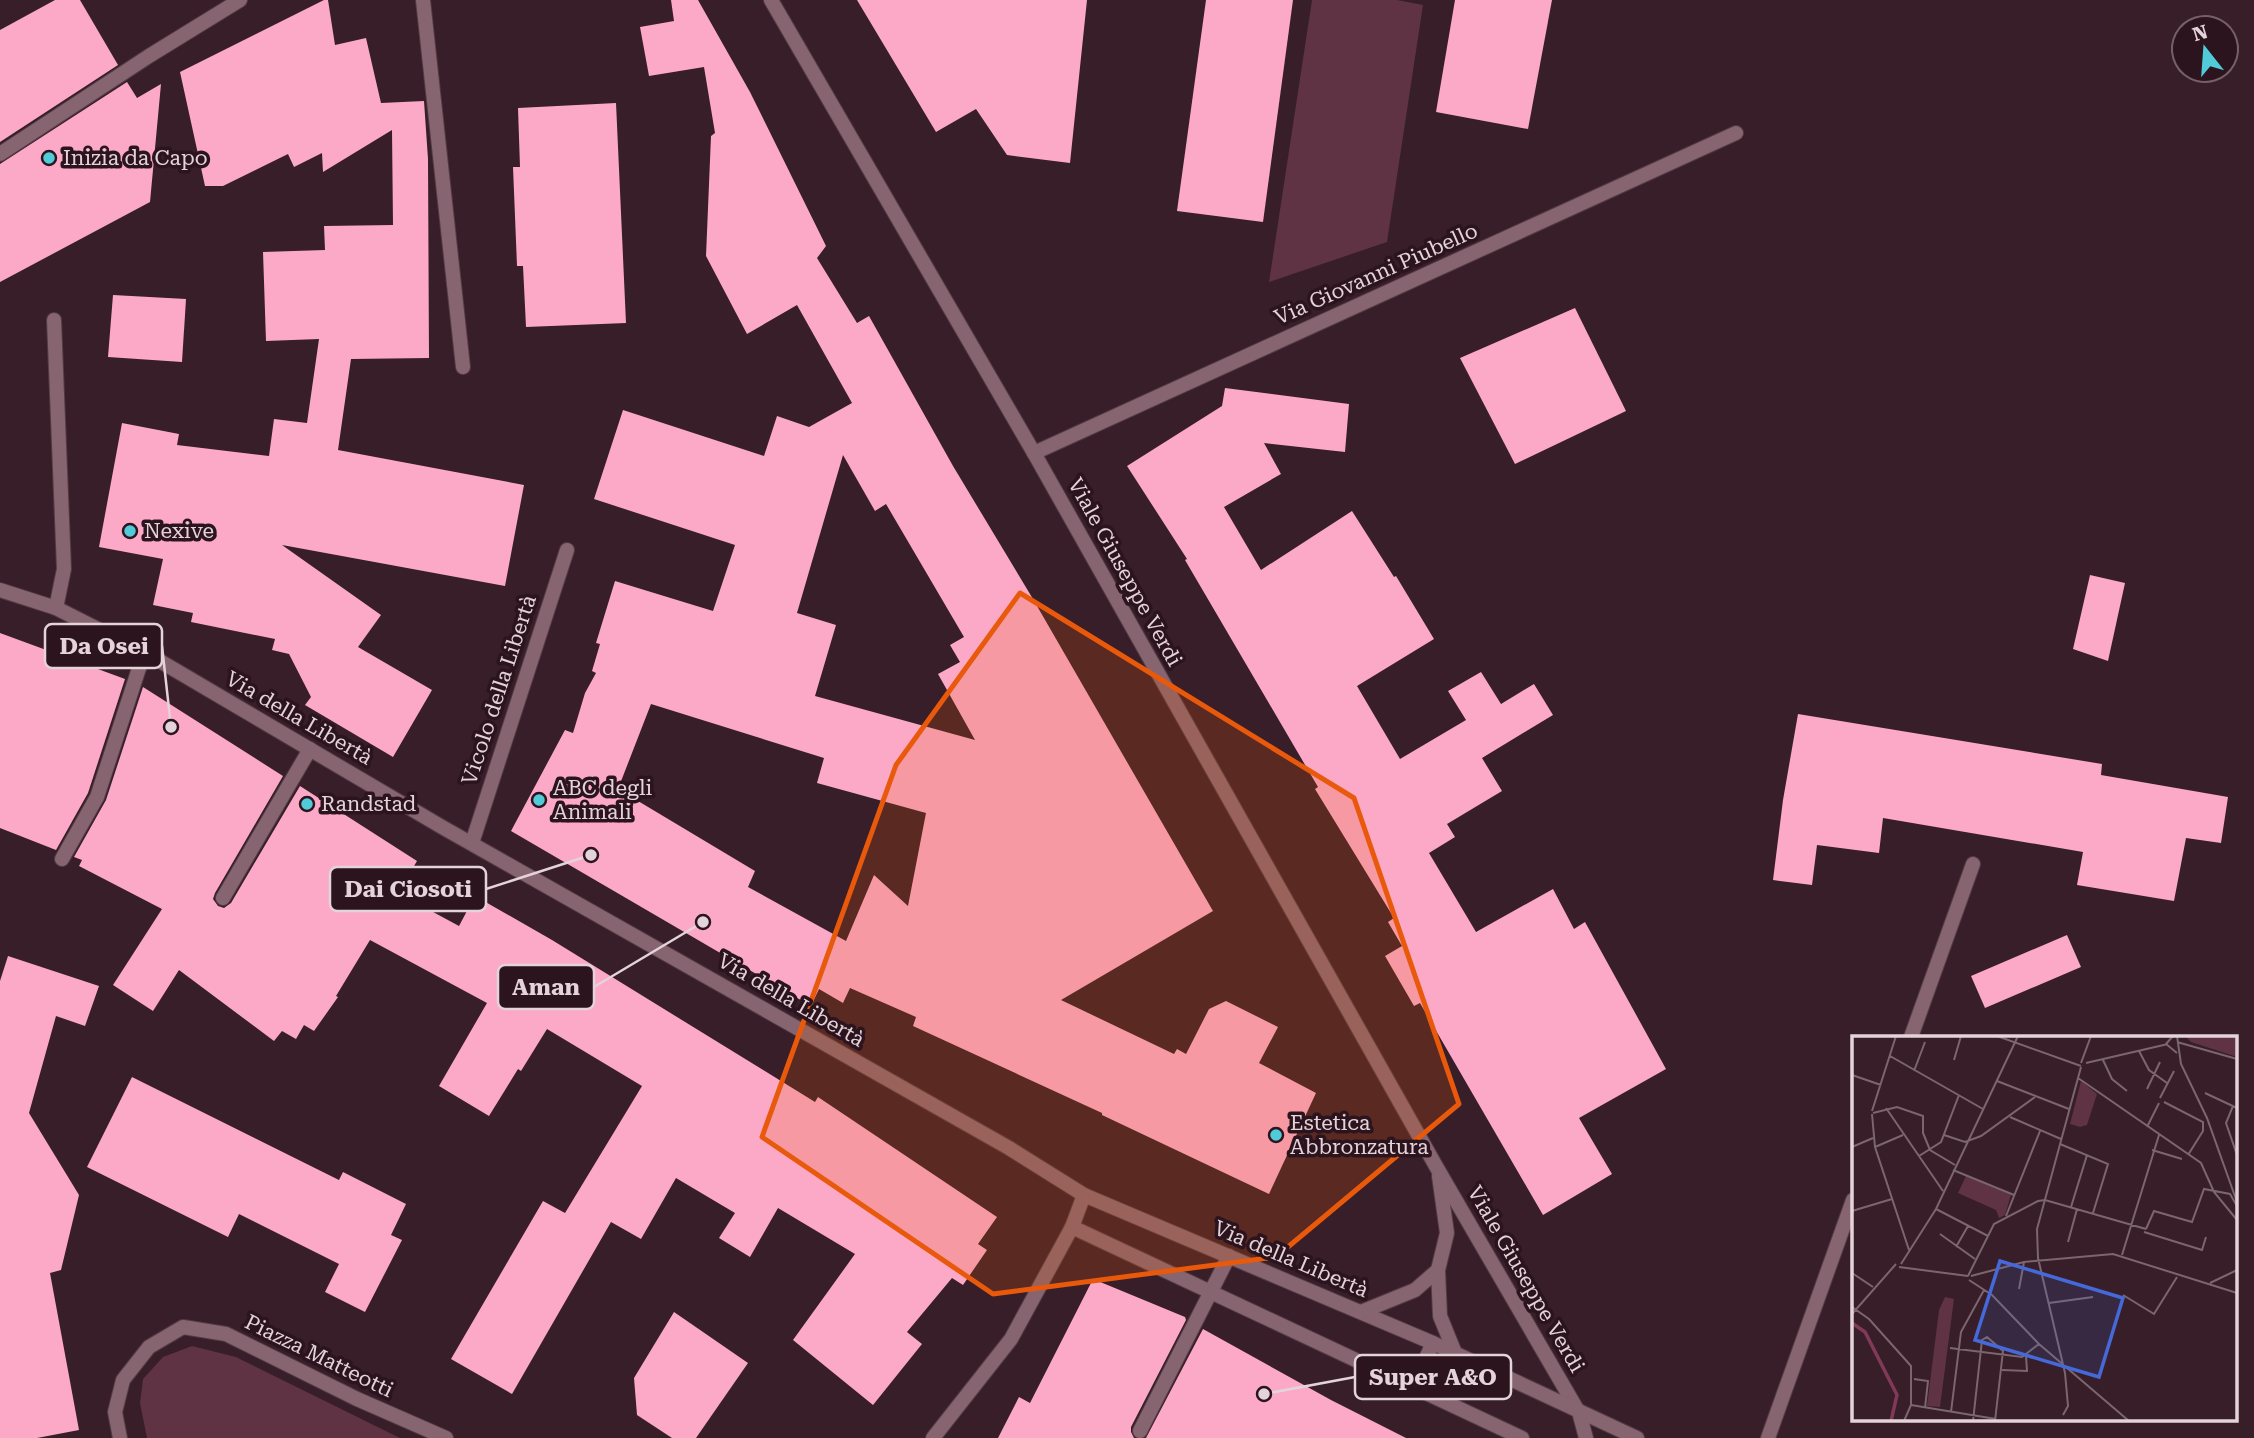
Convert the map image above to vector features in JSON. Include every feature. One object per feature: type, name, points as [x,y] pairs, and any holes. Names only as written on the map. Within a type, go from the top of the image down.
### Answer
[{"type":"street","points":[[0,154],[240,0]]},
{"type":"street","points":[[423,0],[463,367]]},
{"type":"street","name":"Viale Giuseppe Verdi","points":[[771,0],[1034,453],[1437,1168],[1578,1412],[1587,1438]]},
{"type":"street","name":"Via Giovanni Piubello","points":[[1034,453],[1736,134]]},
{"type":"street","points":[[54,320],[64,569],[56,608]]},
{"type":"street","name":"Vicolo della Libertà","points":[[472,843],[567,550]]},
{"type":"street","name":"Via della Libertà","points":[[0,590],[56,608],[144,653],[1009,1148],[1084,1195],[1433,1343],[1637,1438]]},
{"type":"street","points":[[62,859],[97,797],[144,653]]},
{"type":"street","points":[[223,898],[310,749]]},
{"type":"street","points":[[1912,1036],[1973,864]]},
{"type":"street","name":"Viale Giuseppe Verdi","points":[[1437,1168],[1447,1233],[1438,1270],[1440,1316],[1455,1353]]},
{"type":"street","points":[[933,1438],[1011,1339],[1072,1227],[1084,1195]]},
{"type":"street","points":[[1768,1438],[1852,1203]]},
{"type":"street","points":[[1072,1227],[1522,1438]]},
{"type":"street","points":[[1140,1431],[1230,1256]]},
{"type":"street","points":[[1361,1312],[1415,1290],[1438,1270]]},
{"type":"street","name":"Piazza Matteotti","points":[[120,1438],[115,1412],[123,1380],[149,1347],[183,1327],[226,1334],[357,1399],[446,1438]]},
{"type":"street","points":[[1413,1387],[1433,1343]]},
{"type":"highlighted area","points":[[1020,593],[1354,798],[1459,1104],[1276,1257],[993,1294],[762,1137],[896,765]]},
{"type":"shaded area","points":[[1312,0],[1397,0],[1423,5],[1387,242],[1269,282]]},
{"type":"shaded area","points":[[192,1346],[236,1357],[400,1438],[147,1438],[140,1403],[143,1379],[163,1357]]},
{"type":"building","points":[[55,0],[80,0],[118,65],[0,142],[0,30]]},
{"type":"building","points":[[328,0],[335,45],[366,38],[381,103],[424,101],[428,159],[429,358],[351,359],[338,450],[524,485],[505,586],[282,545],[381,615],[358,647],[432,690],[393,757],[305,705],[311,697],[289,654],[272,650],[275,639],[191,622],[193,613],[153,605],[163,559],[99,547],[122,423],[179,434],[177,445],[269,456],[274,419],[307,423],[319,339],[266,341],[263,252],[325,250],[324,226],[393,225],[392,130],[323,172],[322,153],[294,167],[288,154],[223,186],[205,186],[180,72]]},
{"type":"building","points":[[671,0],[698,0],[750,92],[826,246],[817,258],[857,323],[869,316],[953,466],[1213,911],[1061,1000],[1174,1054],[1177,1049],[1186,1054],[1209,1009],[1226,1001],[1278,1027],[1259,1063],[1316,1093],[1269,1194],[913,1026],[916,1017],[850,988],[843,1003],[819,989],[811,1006],[511,831],[565,730],[573,733],[585,693],[596,673],[592,671],[600,644],[596,643],[615,581],[713,611],[735,545],[594,499],[623,410],[764,456],[777,416],[809,427],[852,403],[797,305],[747,334],[706,256],[711,136],[715,133],[704,67],[649,76],[640,27],[674,21]],"holes":[[[843,455],[875,511],[886,504],[964,637],[950,645],[960,662],[938,674],[975,740],[815,696],[836,625],[797,613]],[[651,704],[824,758],[817,783],[926,813],[908,906],[874,875],[846,941],[748,887],[755,871],[618,789]]]},
{"type":"building","points":[[857,0],[1087,0],[1070,163],[1007,155],[976,109],[936,132]]},
{"type":"building","points":[[1206,0],[1293,0],[1263,222],[1177,211]]},
{"type":"building","points":[[1455,0],[1552,0],[1528,129],[1436,112]]},
{"type":"building","points":[[127,82],[137,98],[161,84],[150,202],[0,282],[0,164]]},
{"type":"building","points":[[616,103],[626,323],[526,327],[523,266],[517,266],[513,167],[520,167],[518,108]]},
{"type":"building","points":[[113,295],[186,299],[182,362],[108,357]]},
{"type":"building","points":[[1575,308],[1626,411],[1515,464],[1460,358]]},
{"type":"building","points":[[1225,388],[1349,404],[1345,452],[1264,443],[1281,474],[1224,507],[1261,570],[1352,511],[1434,639],[1357,686],[1400,759],[1466,720],[1448,691],[1481,672],[1501,704],[1534,684],[1553,715],[1482,758],[1502,791],[1447,824],[1455,837],[1429,853],[1476,932],[1553,889],[1574,929],[1585,922],[1666,1069],[1579,1118],[1612,1174],[1543,1215],[1420,1003],[1414,1006],[1385,956],[1402,946],[1388,922],[1394,918],[1315,789],[1318,787],[1185,560],[1187,559],[1127,466],[1222,406]]},
{"type":"building","points":[[2090,575],[2125,583],[2108,661],[2073,649]]},
{"type":"building","points":[[0,633],[125,679],[88,793],[56,850],[0,828]]},
{"type":"building","points":[[143,687],[283,776],[215,893],[213,899],[218,906],[224,908],[231,903],[300,786],[417,861],[398,893],[459,926],[475,896],[552,940],[815,1102],[818,1097],[997,1217],[978,1244],[987,1250],[963,1285],[952,1278],[907,1332],[922,1344],[873,1405],[793,1340],[855,1254],[778,1208],[750,1257],[719,1238],[735,1213],[676,1178],[641,1239],[611,1222],[512,1394],[451,1359],[543,1201],[565,1213],[642,1086],[547,1029],[489,1116],[439,1086],[487,1003],[370,940],[336,996],[338,997],[314,1031],[304,1025],[296,1039],[282,1031],[274,1041],[179,970],[153,1011],[113,985],[162,909],[79,866],[82,860],[74,857],[106,800]]},
{"type":"building","points":[[1798,714],[2102,764],[2101,775],[2228,797],[2221,843],[2186,838],[2174,901],[2077,885],[2083,852],[1883,818],[1879,853],[1817,845],[1812,885],[1773,880]]},
{"type":"building","points":[[2067,935],[2081,967],[1985,1008],[1971,976]]},
{"type":"building","points":[[8,956],[99,986],[85,1026],[56,1016],[29,1113],[79,1195],[61,1270],[50,1273],[79,1430],[37,1438],[0,1438],[0,981]]},
{"type":"building","points":[[132,1077],[339,1180],[343,1172],[406,1204],[391,1235],[402,1240],[365,1312],[325,1292],[339,1264],[239,1214],[228,1237],[87,1167]]},
{"type":"building","points":[[1093,1279],[1185,1317],[1186,1320],[1131,1427],[1134,1438],[998,1438],[1019,1397],[1030,1403]]},
{"type":"building","points":[[674,1312],[748,1363],[696,1438],[672,1438],[637,1415],[634,1378]]},
{"type":"building","points":[[1203,1329],[1331,1400],[1406,1438],[1146,1438]]},
{"type":"place","name":"Inizia da Capo","points":[[49,158]]},
{"type":"place","name":"Nexive","points":[[130,531]]},
{"type":"place","name":"Da Osei","points":[[171,727]]},
{"type":"place","name":"ABC degli Animali","points":[[539,800]]},
{"type":"place","name":"Randstad","points":[[307,804]]},
{"type":"place","name":"Dai Ciosoti","points":[[591,855]]},
{"type":"place","name":"Aman","points":[[703,922]]},
{"type":"place","name":"Estetica Abbronzatura","points":[[1276,1135]]},
{"type":"place","name":"Super A&O","points":[[1264,1394]]}]
